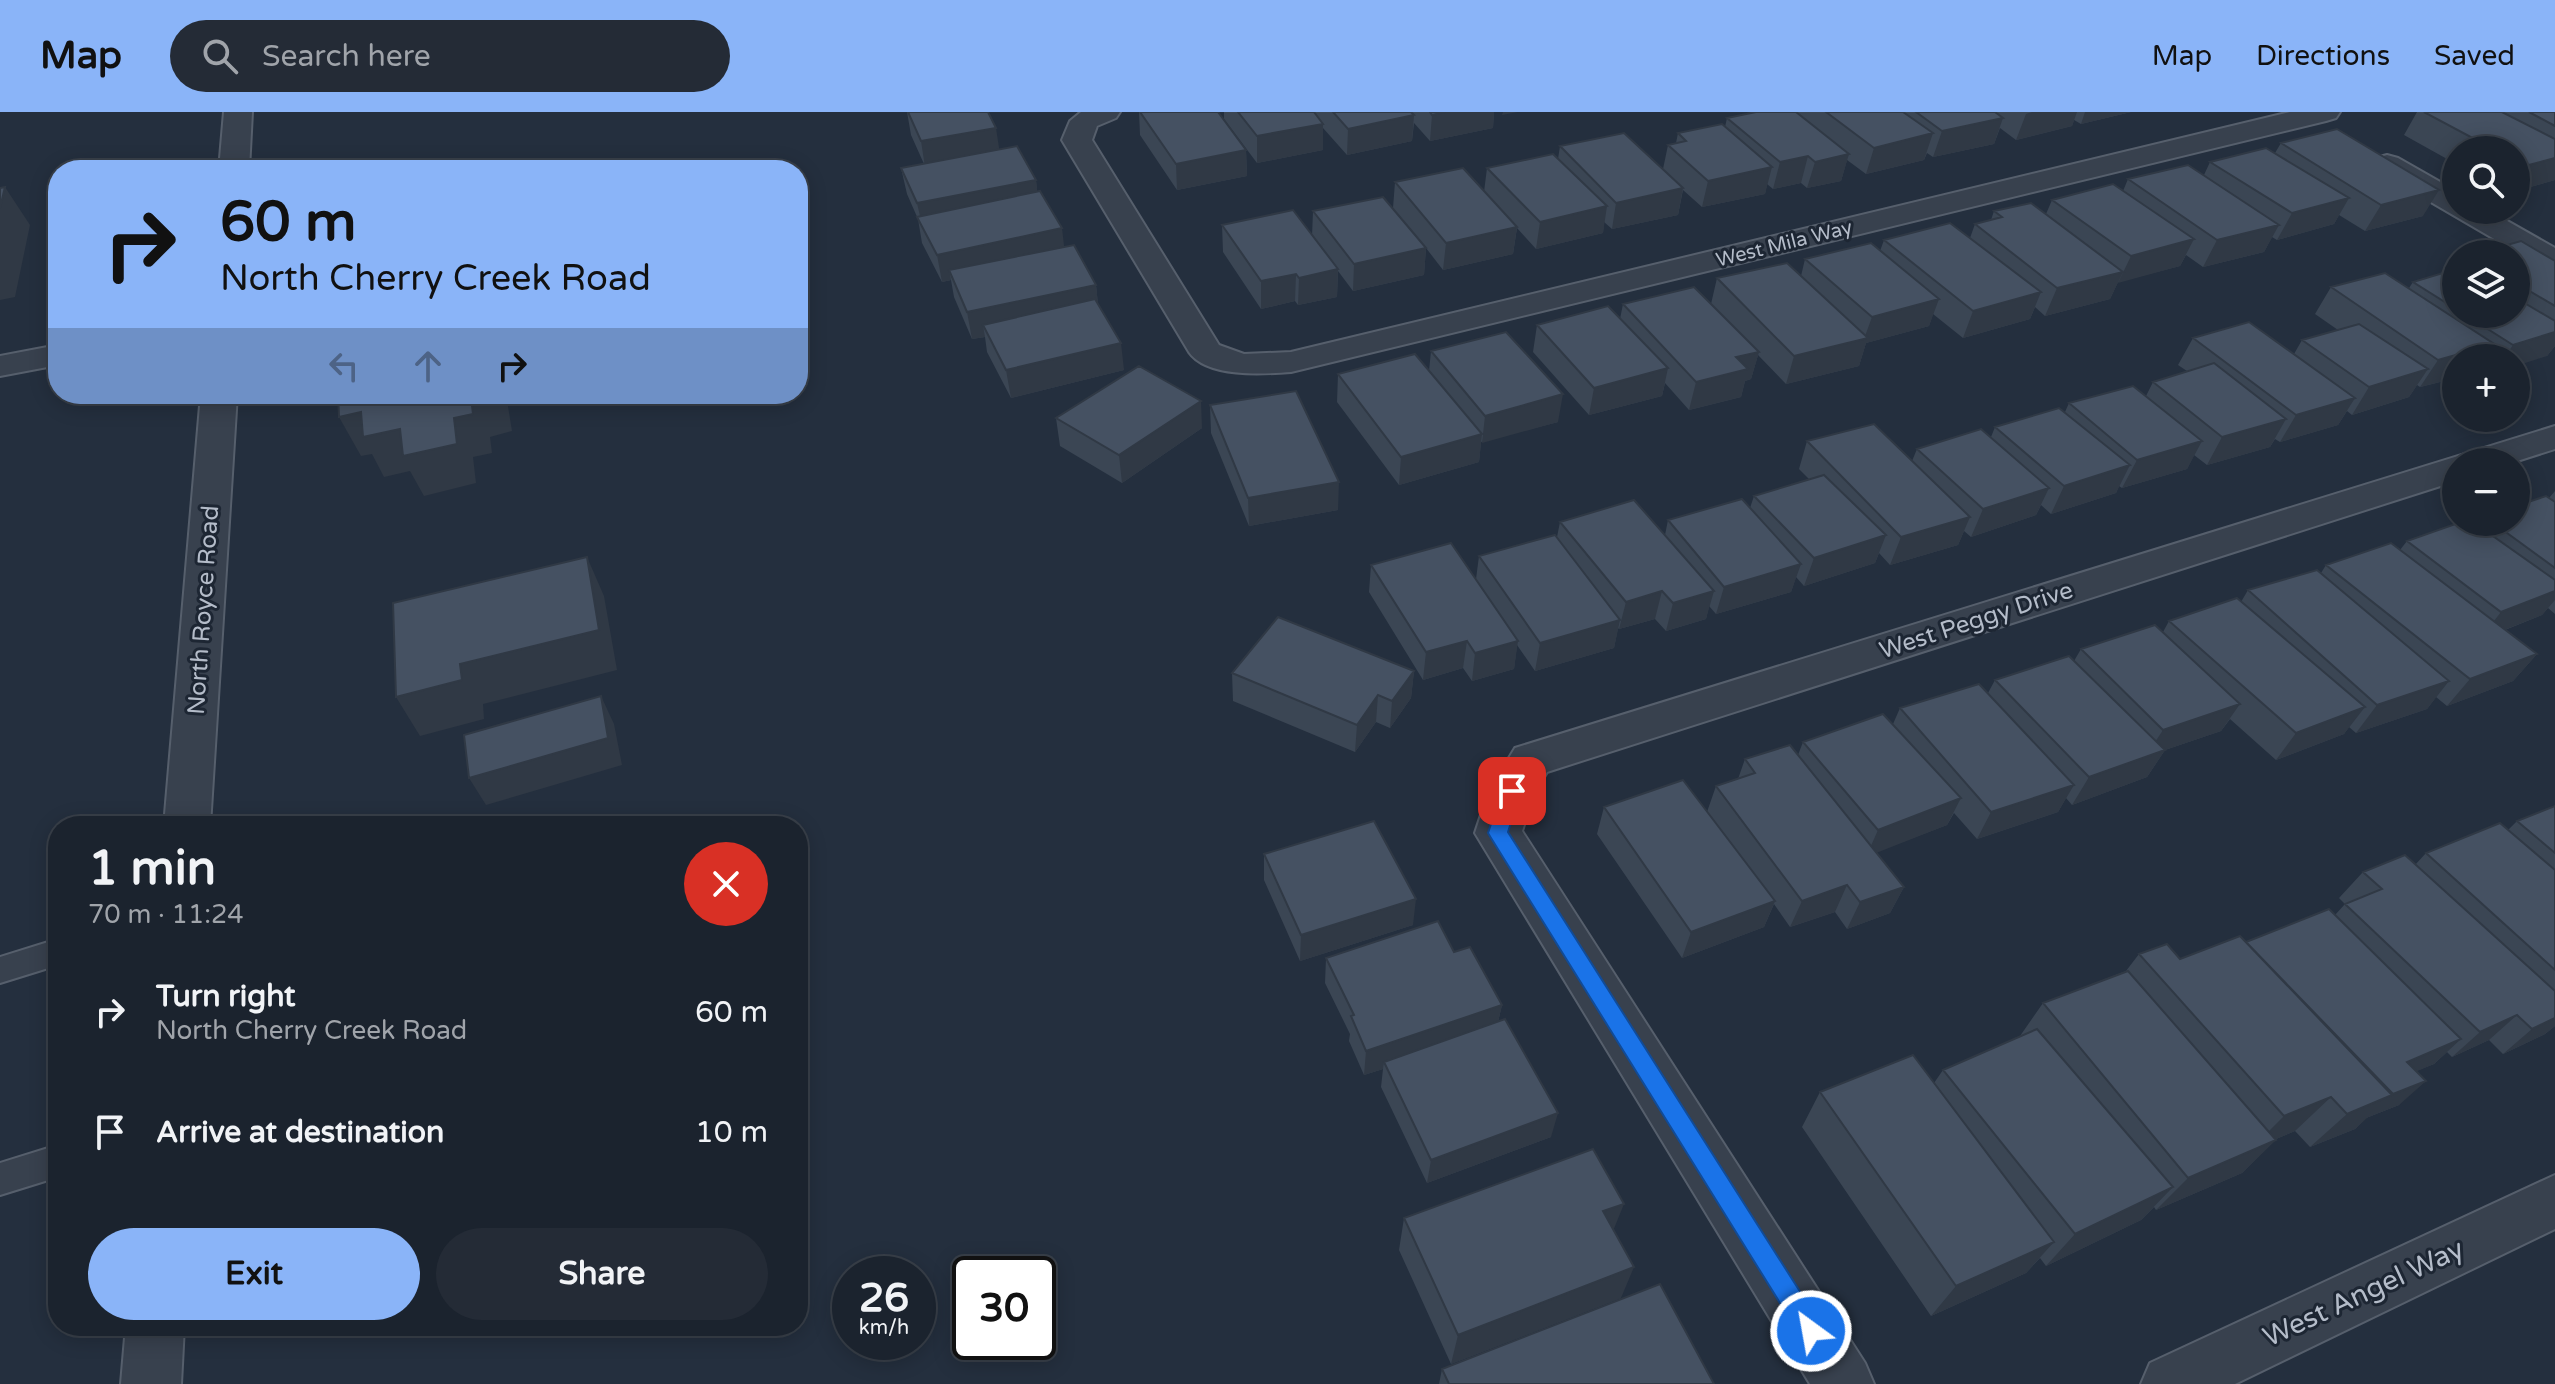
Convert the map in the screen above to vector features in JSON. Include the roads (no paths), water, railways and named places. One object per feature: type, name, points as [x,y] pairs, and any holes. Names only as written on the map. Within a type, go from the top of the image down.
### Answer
[{"type":"street","points":[[235,160],[238,112]]},
{"type":"street","name":"West Mila Way","points":[[1095,116],[1077,140],[1206,352],[1241,364],[1291,362],[2321,121]]},
{"type":"street","points":[[2360,149],[2442,196]]},
{"type":"street","points":[[2490,224],[2555,261]]},
{"type":"street","points":[[0,366],[48,357]]},
{"type":"street","name":"North Royce Road","points":[[188,816],[218,404]]},
{"type":"street","points":[[2520,448],[2555,437]]},
{"type":"street","name":"West Peggy Drive","points":[[1844,1384],[1498,833],[1512,791],[1531,760],[2442,472]]},
{"type":"street","name":"West Angel Way","points":[[2171,1384],[2555,1201]]},
{"type":"street","points":[[151,1384],[154,1336]]},
{"type":"lane","points":[[0,970],[48,955]]},
{"type":"lane","points":[[0,1179],[48,1164]]}]
